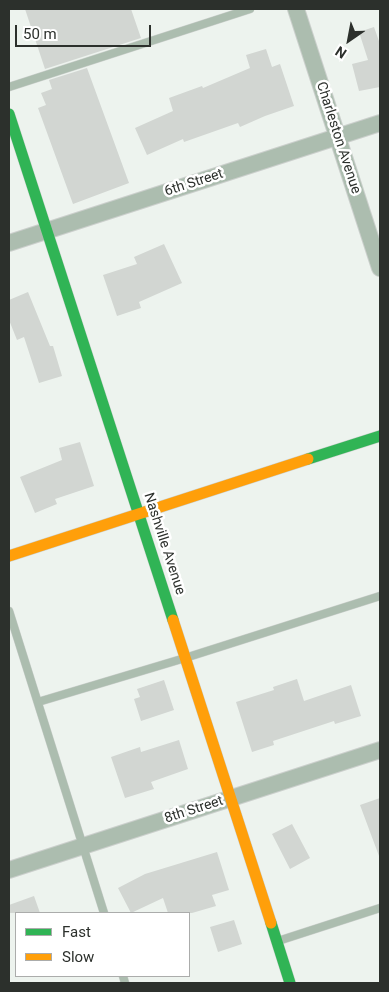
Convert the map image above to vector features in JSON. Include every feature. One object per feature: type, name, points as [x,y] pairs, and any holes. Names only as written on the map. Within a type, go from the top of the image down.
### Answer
[{"type":"street","name":"Charleston Avenue","points":[[296,9],[380,268]]},
{"type":"street","name":"Nashville Avenue","points":[[9,114],[290,983]]},
{"type":"street","name":"6th Street","points":[[9,244],[380,123]]},
{"type":"street","points":[[9,556],[380,436]]},
{"type":"street","name":"8th Street","points":[[9,870],[380,750]]},
{"type":"lane","points":[[9,88],[250,9]]},
{"type":"lane","points":[[38,702],[380,596]]},
{"type":"lane","points":[[9,611],[104,912]]},
{"type":"lane","points":[[277,942],[380,908]]},
{"type":"building","points":[[25,9],[131,9],[141,38],[45,69]]},
{"type":"building","points":[[374,27],[380,44],[380,87],[359,91],[352,64],[368,60],[359,32]]},
{"type":"building","points":[[266,49],[272,67],[280,64],[294,106],[240,127],[238,123],[184,142],[183,139],[147,155],[135,128],[173,111],[169,98],[202,86],[203,88],[250,68],[246,55]]},
{"type":"building","points":[[87,68],[129,183],[73,204],[38,108],[46,105],[41,93],[52,89],[49,80]]},
{"type":"building","points":[[164,244],[182,283],[139,302],[141,308],[117,316],[103,275],[137,264],[134,257]]},
{"type":"building","points":[[28,292],[50,346],[53,346],[62,376],[39,383],[24,337],[17,340],[9,320],[9,300]]},
{"type":"building","points":[[80,442],[94,486],[55,499],[57,504],[35,513],[20,477],[62,460],[59,448]]},
{"type":"building","points":[[297,679],[304,701],[351,685],[361,716],[335,724],[334,721],[273,741],[274,745],[252,752],[236,702],[274,690],[273,687]]},
{"type":"building","points":[[164,680],[174,710],[141,721],[134,699],[140,697],[137,689]]},
{"type":"building","points":[[179,740],[188,769],[151,782],[154,789],[125,798],[111,757],[140,747],[141,752]]},
{"type":"building","points":[[380,798],[380,856],[379,856],[360,805]]},
{"type":"building","points":[[292,824],[310,858],[290,869],[272,834]]},
{"type":"building","points":[[217,852],[229,890],[212,895],[216,906],[192,913],[168,912],[163,898],[130,912],[118,888],[145,874]]},
{"type":"building","points":[[34,896],[40,912],[9,913],[9,905]]},
{"type":"building","points":[[234,920],[242,944],[218,952],[210,927]]},
{"type":"traffic: fast","points":[[9,114],[173,620]]},
{"type":"traffic: fast","points":[[308,459],[380,436]]},
{"type":"traffic: fast","points":[[271,923],[290,983]]},
{"type":"traffic: slow","points":[[9,556],[308,459]]},
{"type":"traffic: slow","points":[[173,620],[271,923]]}]
